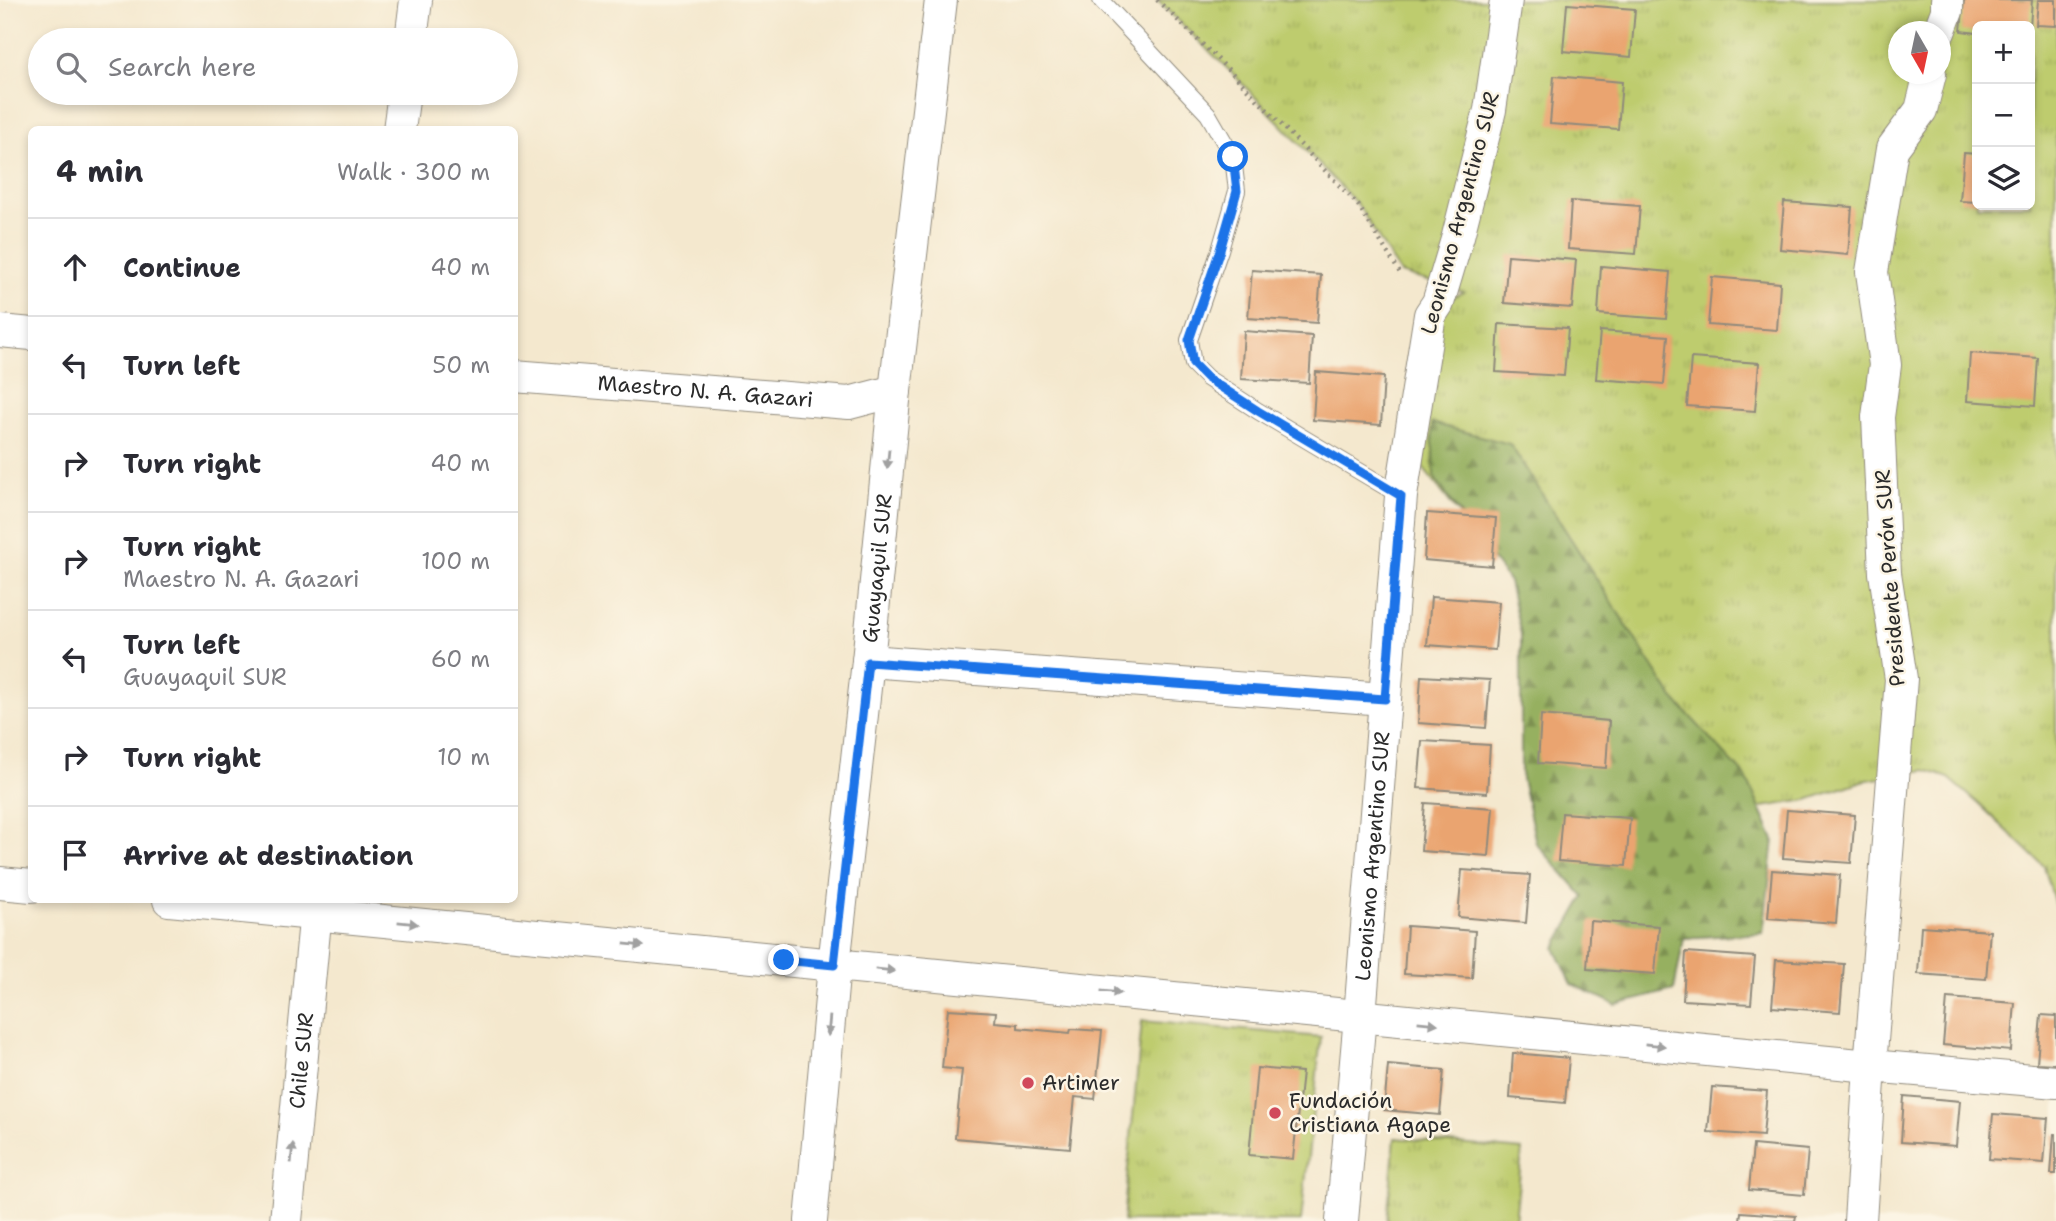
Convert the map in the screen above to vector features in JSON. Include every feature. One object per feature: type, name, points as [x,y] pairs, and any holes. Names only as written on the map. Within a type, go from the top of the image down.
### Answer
[{"type":"street","points":[[412,28],[416,0]]},
{"type":"street","name":"Guayaquil SUR","points":[[811,1221],[834,965],[895,391],[941,0]]},
{"type":"street","name":"Leonismo Argentino SUR","points":[[1342,1221],[1401,496],[1430,315],[1437,303],[1458,236],[1490,110],[1506,0]]},
{"type":"street","points":[[1943,21],[1947,11],[1947,0]]},
{"type":"street","name":"Presidente Perón SUR","points":[[1860,1221],[1901,679],[1885,573],[1878,417],[1885,365],[1872,272],[1892,149],[1921,110],[1928,84]]},
{"type":"street","points":[[400,126],[402,105]]},
{"type":"street","points":[[0,331],[28,334]]},
{"type":"street","name":"Maestro N. A. Gazari","points":[[518,376],[849,403],[895,391]]},
{"type":"street","points":[[868,662],[1385,699]]},
{"type":"street","points":[[0,883],[28,886]]},
{"type":"street","points":[[232,903],[316,907],[834,965],[2056,1082]]},
{"type":"street","name":"Chile SUR","points":[[286,1221],[316,907]]},
{"type":"lane","points":[[1101,0],[1208,114],[1233,157],[1237,191],[1189,340],[1193,364],[1207,378],[1258,411],[1401,496]]},
{"type":"path","points":[[1157,0],[1234,75],[1358,205],[1400,273]]},
{"type":"green space","points":[[1157,0],[2056,0],[2056,908],[2044,866],[1949,778],[1925,770],[1862,781],[1807,800],[1724,813],[1661,772],[1409,450],[1438,303],[1464,292],[1400,273],[1358,205],[1234,75]]},
{"type":"green space","points":[[1432,423],[1510,444],[1673,698],[1746,777],[1774,840],[1763,933],[1684,938],[1674,990],[1616,1005],[1572,984],[1555,948],[1584,897],[1536,843],[1521,774],[1521,634],[1509,582],[1434,477]]},
{"type":"green space","points":[[1142,1021],[1321,1037],[1301,1221],[1123,1221]]},
{"type":"green space","points":[[1395,1138],[1522,1150],[1515,1221],[1387,1221]]},
{"type":"building","points":[[1964,0],[2032,0],[2030,21],[1972,21],[1972,32],[1961,31]]},
{"type":"building","points":[[2038,0],[2056,0],[2056,26],[2036,25]]},
{"type":"building","points":[[1567,4],[1635,9],[1631,57],[1563,51]]},
{"type":"building","points":[[1554,76],[1622,82],[1618,129],[1550,124]]},
{"type":"building","points":[[1964,153],[1972,154],[1972,202],[1960,201]]},
{"type":"building","points":[[1571,201],[1640,206],[1636,254],[1568,249]]},
{"type":"building","points":[[1784,202],[1852,207],[1848,255],[1780,249]]},
{"type":"building","points":[[1508,255],[1576,260],[1572,308],[1504,303]]},
{"type":"building","points":[[1601,266],[1670,272],[1666,319],[1598,314]]},
{"type":"building","points":[[1252,270],[1321,275],[1317,323],[1248,318]]},
{"type":"building","points":[[1712,277],[1780,283],[1777,330],[1708,325]]},
{"type":"building","points":[[1499,324],[1568,328],[1564,376],[1496,372]]},
{"type":"building","points":[[1244,331],[1312,336],[1309,383],[1241,379]]},
{"type":"building","points":[[1600,331],[1668,336],[1664,384],[1596,379]]},
{"type":"building","points":[[1970,353],[2038,358],[2035,406],[1967,401]]},
{"type":"building","points":[[1691,358],[1759,363],[1755,411],[1687,406]]},
{"type":"building","points":[[1316,372],[1384,377],[1381,425],[1313,420]]},
{"type":"building","points":[[1427,513],[1496,518],[1492,566],[1424,560]]},
{"type":"building","points":[[1431,597],[1499,602],[1495,650],[1427,645]]},
{"type":"building","points":[[1421,676],[1490,680],[1486,728],[1418,723]]},
{"type":"building","points":[[1541,715],[1609,721],[1606,768],[1538,763]]},
{"type":"building","points":[[1422,741],[1490,745],[1487,793],[1418,788]]},
{"type":"building","points":[[1425,803],[1493,808],[1489,856],[1421,851]]},
{"type":"building","points":[[1787,810],[1855,815],[1851,863],[1783,858]]},
{"type":"building","points":[[1562,813],[1630,818],[1626,866],[1558,861]]},
{"type":"building","points":[[1462,870],[1530,875],[1526,923],[1458,917]]},
{"type":"building","points":[[1772,870],[1840,875],[1836,923],[1768,918]]},
{"type":"building","points":[[1590,921],[1659,926],[1655,974],[1587,969]]},
{"type":"building","points":[[1407,926],[1475,931],[1472,978],[1404,974]]},
{"type":"building","points":[[1921,926],[1990,931],[1986,979],[1918,974]]},
{"type":"building","points":[[1686,952],[1755,957],[1751,1004],[1683,1000]]},
{"type":"building","points":[[1776,960],[1844,964],[1840,1012],[1772,1007]]},
{"type":"building","points":[[1947,998],[2015,1003],[2011,1051],[1943,1045]]},
{"type":"building","name":"Artimer","points":[[948,1009],[996,1012],[995,1022],[1018,1024],[1018,1028],[1070,1033],[1071,1029],[1102,1031],[1095,1099],[1075,1097],[1070,1148],[955,1138],[962,1070],[942,1068]]},
{"type":"building","points":[[2041,1015],[2056,1016],[2056,1064],[2037,1063]]},
{"type":"building","points":[[1513,1053],[1569,1058],[1565,1103],[1510,1098]]},
{"type":"building","points":[[1388,1065],[1444,1070],[1440,1115],[1384,1110]]},
{"type":"building","name":"Fundación Cristiana Agape","points":[[1257,1068],[1302,1072],[1293,1159],[1249,1155]]},
{"type":"building","points":[[1712,1087],[1767,1091],[1763,1136],[1708,1132]]},
{"type":"building","points":[[1904,1096],[1960,1101],[1956,1146],[1901,1142]]},
{"type":"building","points":[[1993,1114],[2048,1118],[2044,1163],[1989,1159]]},
{"type":"building","points":[[2054,1134],[2056,1174],[2051,1174]]},
{"type":"building","points":[[1753,1145],[1808,1150],[1804,1195],[1749,1190]]},
{"type":"building","points":[[1741,1212],[1796,1216],[1795,1221],[1740,1221]]},
{"type":"place","name":"Artimer","points":[[1028,1083]]},
{"type":"place","name":"Fundación Cristiana Agape","points":[[1275,1113]]},
{"type":"route","points":[[784,960],[834,965],[868,662],[1385,699],[1401,496],[1258,411],[1207,378],[1193,364],[1189,340],[1237,191],[1233,157]]}]
